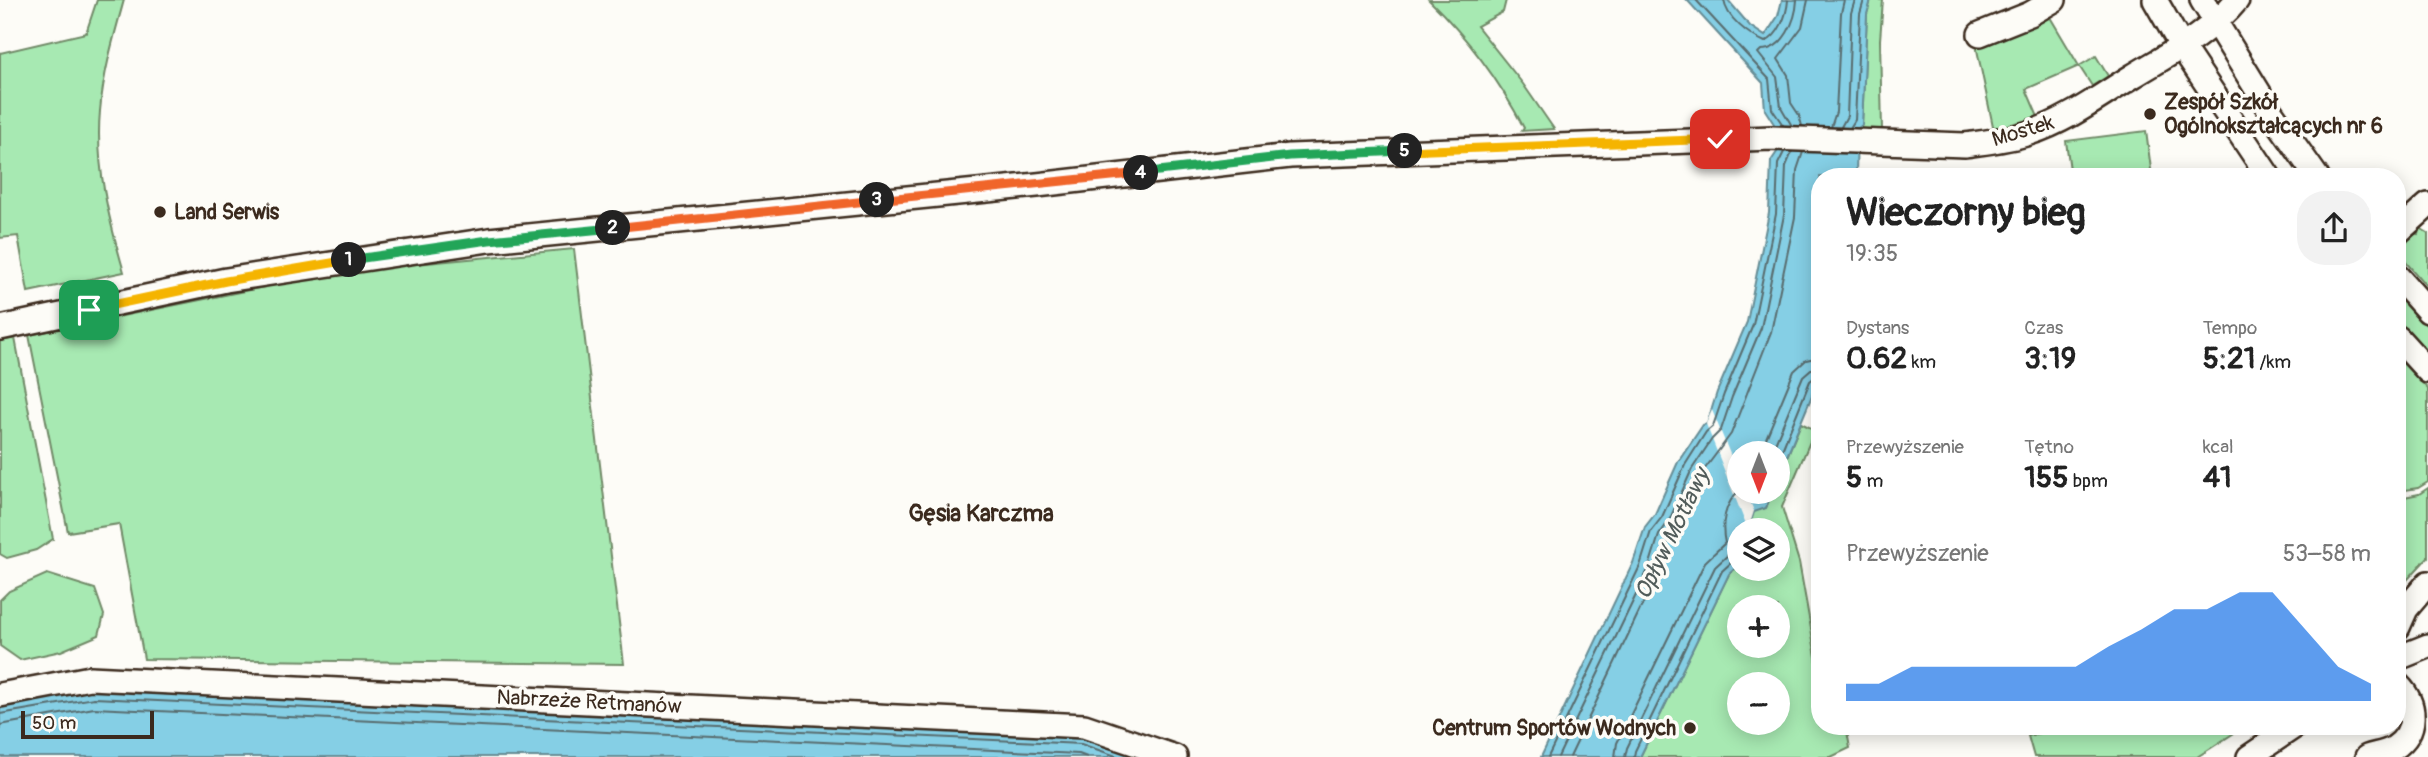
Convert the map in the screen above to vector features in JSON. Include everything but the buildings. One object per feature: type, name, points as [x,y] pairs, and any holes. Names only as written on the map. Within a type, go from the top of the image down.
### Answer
[{"type":"street","points":[[1980,34],[2030,14],[2054,0]]},
{"type":"street","points":[[2155,0],[2182,47],[2263,168]]},
{"type":"street","points":[[2202,0],[2269,109],[2311,168]]},
{"type":"street","name":"Mostek","points":[[0,328],[226,281],[489,240],[1037,185],[1290,156],[1772,138],[1965,145],[2013,138],[2074,113],[2182,47],[2238,0]]},
{"type":"street","points":[[2406,225],[2428,205]]},
{"type":"street","points":[[2406,286],[2428,311]]},
{"type":"street","points":[[2406,347],[2428,371]]},
{"type":"street","points":[[2406,609],[2428,583]]},
{"type":"street","points":[[2406,655],[2428,646]]},
{"type":"street","name":"Nabrzeże Retmanów","points":[[0,695],[90,678],[1084,726],[1175,757]]},
{"type":"street","points":[[2367,757],[2391,750],[2405,739],[2412,726],[2413,710],[2406,695]]},
{"type":"street","points":[[2249,757],[2282,735]]},
{"type":"green space","points":[[97,0],[124,0],[106,69],[99,131],[101,172],[124,272],[28,292],[18,236],[0,238],[0,53],[86,33]]},
{"type":"green space","points":[[1429,0],[1506,0],[1503,12],[1477,26],[1523,84],[1554,129],[1522,131],[1524,128],[1493,76],[1457,29]]},
{"type":"green space","points":[[1871,0],[1883,0],[1880,40],[1882,130],[1859,130],[1862,125],[1867,14]]},
{"type":"green space","points":[[2047,12],[2079,66],[2026,89],[2038,117],[1994,131],[1975,40]]},
{"type":"green space","points":[[2096,56],[2108,76],[2092,86],[2079,66]]},
{"type":"green space","points":[[2146,131],[2151,168],[2070,168],[2066,141]]},
{"type":"green space","points":[[2420,228],[2428,233],[2428,288],[2406,262],[2406,237],[2412,233],[2418,234]]},
{"type":"green space","points":[[574,249],[624,664],[144,659],[119,524],[68,532],[29,335],[343,271]]},
{"type":"green space","points":[[2406,301],[2428,327],[2428,360],[2406,334]]},
{"type":"green space","points":[[15,338],[53,539],[36,550],[7,558],[0,554],[0,341]]},
{"type":"green space","points":[[2406,366],[2428,389],[2428,482],[2418,488],[2406,490]]},
{"type":"green space","points":[[1801,423],[1811,428],[1811,439],[1790,488],[1790,449]]},
{"type":"green space","points":[[2428,488],[2428,557],[2406,581],[2406,497],[2419,494]]},
{"type":"green space","points":[[1768,504],[1783,504],[1785,518],[1752,518],[1754,511],[1766,508]]},
{"type":"green space","points":[[1790,533],[1799,562],[1811,629],[1811,735],[1848,735],[1850,748],[1831,757],[1640,757],[1727,578],[1727,581],[1790,581]]},
{"type":"green space","points":[[47,574],[95,589],[104,615],[99,635],[61,651],[20,660],[0,646],[0,600],[9,591]]},
{"type":"green space","points":[[2231,735],[2197,757],[2034,757],[2028,736]]},
{"type":"water","name":"Opływ Motławy","points":[[1687,0],[1728,0],[1750,26],[1765,36],[1778,16],[1782,0],[1871,0],[1867,14],[1862,125],[1857,129],[1856,168],[1811,168],[1811,398],[1790,449],[1790,441],[1727,441],[1727,504],[1768,504],[1766,508],[1754,512],[1752,518],[1727,518],[1727,578],[1640,757],[1541,757],[1633,563],[1645,527],[1655,514],[1678,462],[1703,425],[1707,424],[1717,392],[1747,322],[1769,213],[1771,161],[1777,152],[1776,127],[1765,110],[1763,83]]},
{"type":"water","points":[[92,682],[1084,728],[1168,757],[0,757],[0,699]]},
{"type":"pier","points":[[1712,410],[1727,447],[1727,477],[1706,424]]},
{"type":"pier","points":[[1738,504],[1751,504],[1754,511],[1752,518],[1743,518]]},
{"type":"place","name":"Zespół Szkół Ogólnokształcących nr 6","points":[[2150,114]]},
{"type":"place","name":"Land Serwis","points":[[160,212]]},
{"type":"place","name":"Centrum Sportów Wodnych","points":[[1690,728]]},
{"type":"district","name":"Gęsia Karczma","points":[[981,513]]},
{"type":"route","points":[[89,310],[226,281],[489,240],[840,203],[1037,185],[1290,156],[1720,139]]}]
